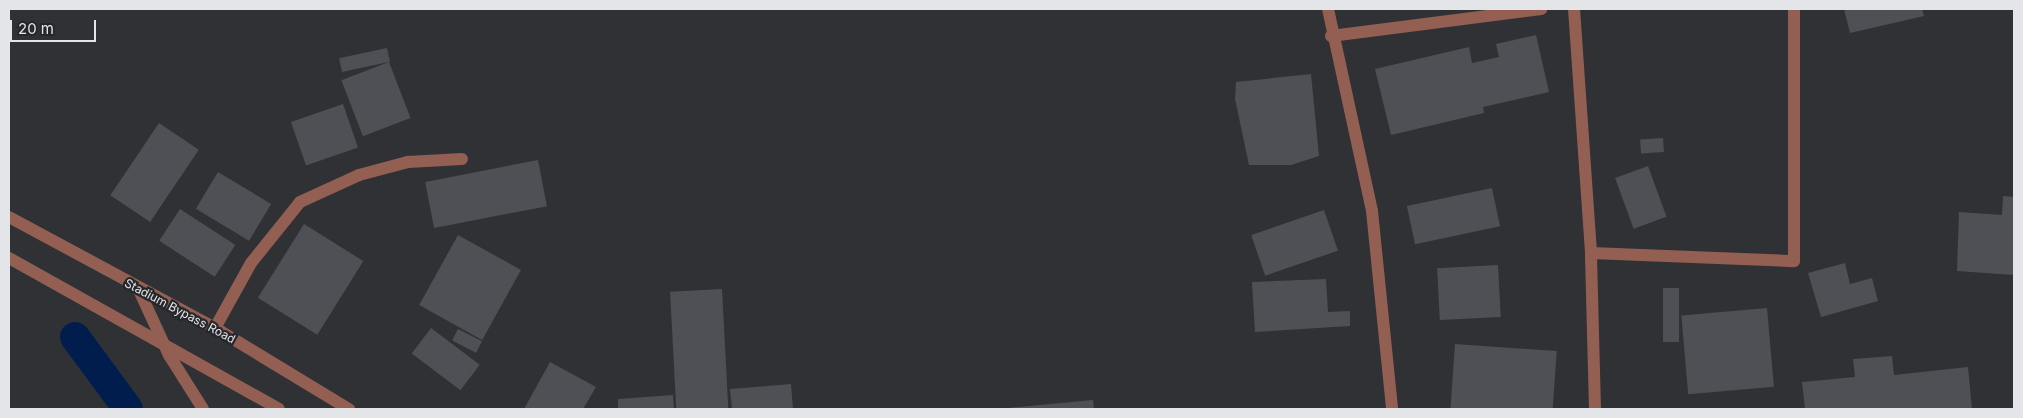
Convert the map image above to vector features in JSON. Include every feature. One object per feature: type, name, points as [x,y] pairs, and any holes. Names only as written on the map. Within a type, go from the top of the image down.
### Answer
[{"type":"street","points":[[1328,9],[1331,36],[1372,211],[1392,409]]},
{"type":"street","points":[[1331,36],[1541,9]]},
{"type":"street","points":[[1574,9],[1591,253],[1595,409]]},
{"type":"street","points":[[1591,253],[1794,261],[1794,9]]},
{"type":"street","points":[[215,328],[251,263],[300,202],[360,176],[408,162],[462,159]]},
{"type":"street","name":"Stadium Bypass Road","points":[[9,217],[215,328],[348,409]]},
{"type":"street","points":[[9,258],[279,409]]},
{"type":"street","points":[[138,288],[164,345],[203,409]]},
{"type":"building","points":[[1844,9],[1922,9],[1924,16],[1850,33]]},
{"type":"building","points":[[1536,35],[1549,92],[1483,107],[1484,113],[1391,135],[1375,69],[1469,47],[1472,63],[1499,57],[1496,44]]},
{"type":"building","points":[[387,48],[390,62],[342,72],[339,58]]},
{"type":"building","points":[[389,62],[411,118],[363,136],[341,80]]},
{"type":"building","points":[[1311,74],[1319,156],[1291,165],[1249,165],[1235,99],[1236,82]]},
{"type":"building","points":[[343,104],[358,147],[306,165],[291,122]]},
{"type":"building","points":[[159,123],[199,150],[150,222],[110,195]]},
{"type":"building","points":[[1663,138],[1664,152],[1641,154],[1640,140]]},
{"type":"building","points":[[538,160],[547,206],[434,228],[425,182]]},
{"type":"building","points":[[1648,166],[1666,217],[1634,229],[1615,178]]},
{"type":"building","points":[[218,172],[271,204],[249,241],[196,209]]},
{"type":"building","points":[[1492,188],[1500,226],[1415,244],[1407,206]]},
{"type":"building","points":[[2003,196],[2014,197],[2014,275],[1957,271],[1959,212],[2002,215]]},
{"type":"building","points":[[180,209],[235,245],[215,277],[159,241]]},
{"type":"building","points":[[1324,210],[1338,251],[1265,276],[1251,235]]},
{"type":"building","points":[[304,224],[363,261],[317,335],[258,298]]},
{"type":"building","points":[[458,235],[521,270],[482,340],[419,305]]},
{"type":"building","points":[[1845,263],[1850,284],[1872,278],[1878,301],[1821,317],[1808,273]]},
{"type":"building","points":[[1498,265],[1501,317],[1440,320],[1437,268]]},
{"type":"building","points":[[1326,279],[1328,312],[1350,311],[1350,326],[1255,332],[1252,282]]},
{"type":"building","points":[[1663,288],[1679,288],[1679,342],[1663,342]]},
{"type":"building","points":[[722,289],[728,409],[676,409],[670,292]]},
{"type":"building","points":[[1767,308],[1774,387],[1688,394],[1681,315]]},
{"type":"building","points":[[431,328],[480,365],[460,390],[412,354]]},
{"type":"building","points":[[458,329],[482,341],[476,353],[452,341]]},
{"type":"building","points":[[1455,344],[1557,351],[1553,409],[1450,409]]},
{"type":"building","points":[[1892,356],[1894,375],[1968,367],[1972,409],[1805,409],[1802,382],[1855,377],[1853,359]]},
{"type":"building","points":[[550,362],[596,387],[583,409],[524,409]]},
{"type":"building","points":[[791,384],[793,409],[732,409],[730,389]]},
{"type":"building","points":[[673,395],[674,409],[618,409],[618,399]]},
{"type":"building","points":[[1093,400],[1094,409],[1008,409],[1008,408]]},
{"type":"waterway","points":[[75,337],[128,409]]}]
